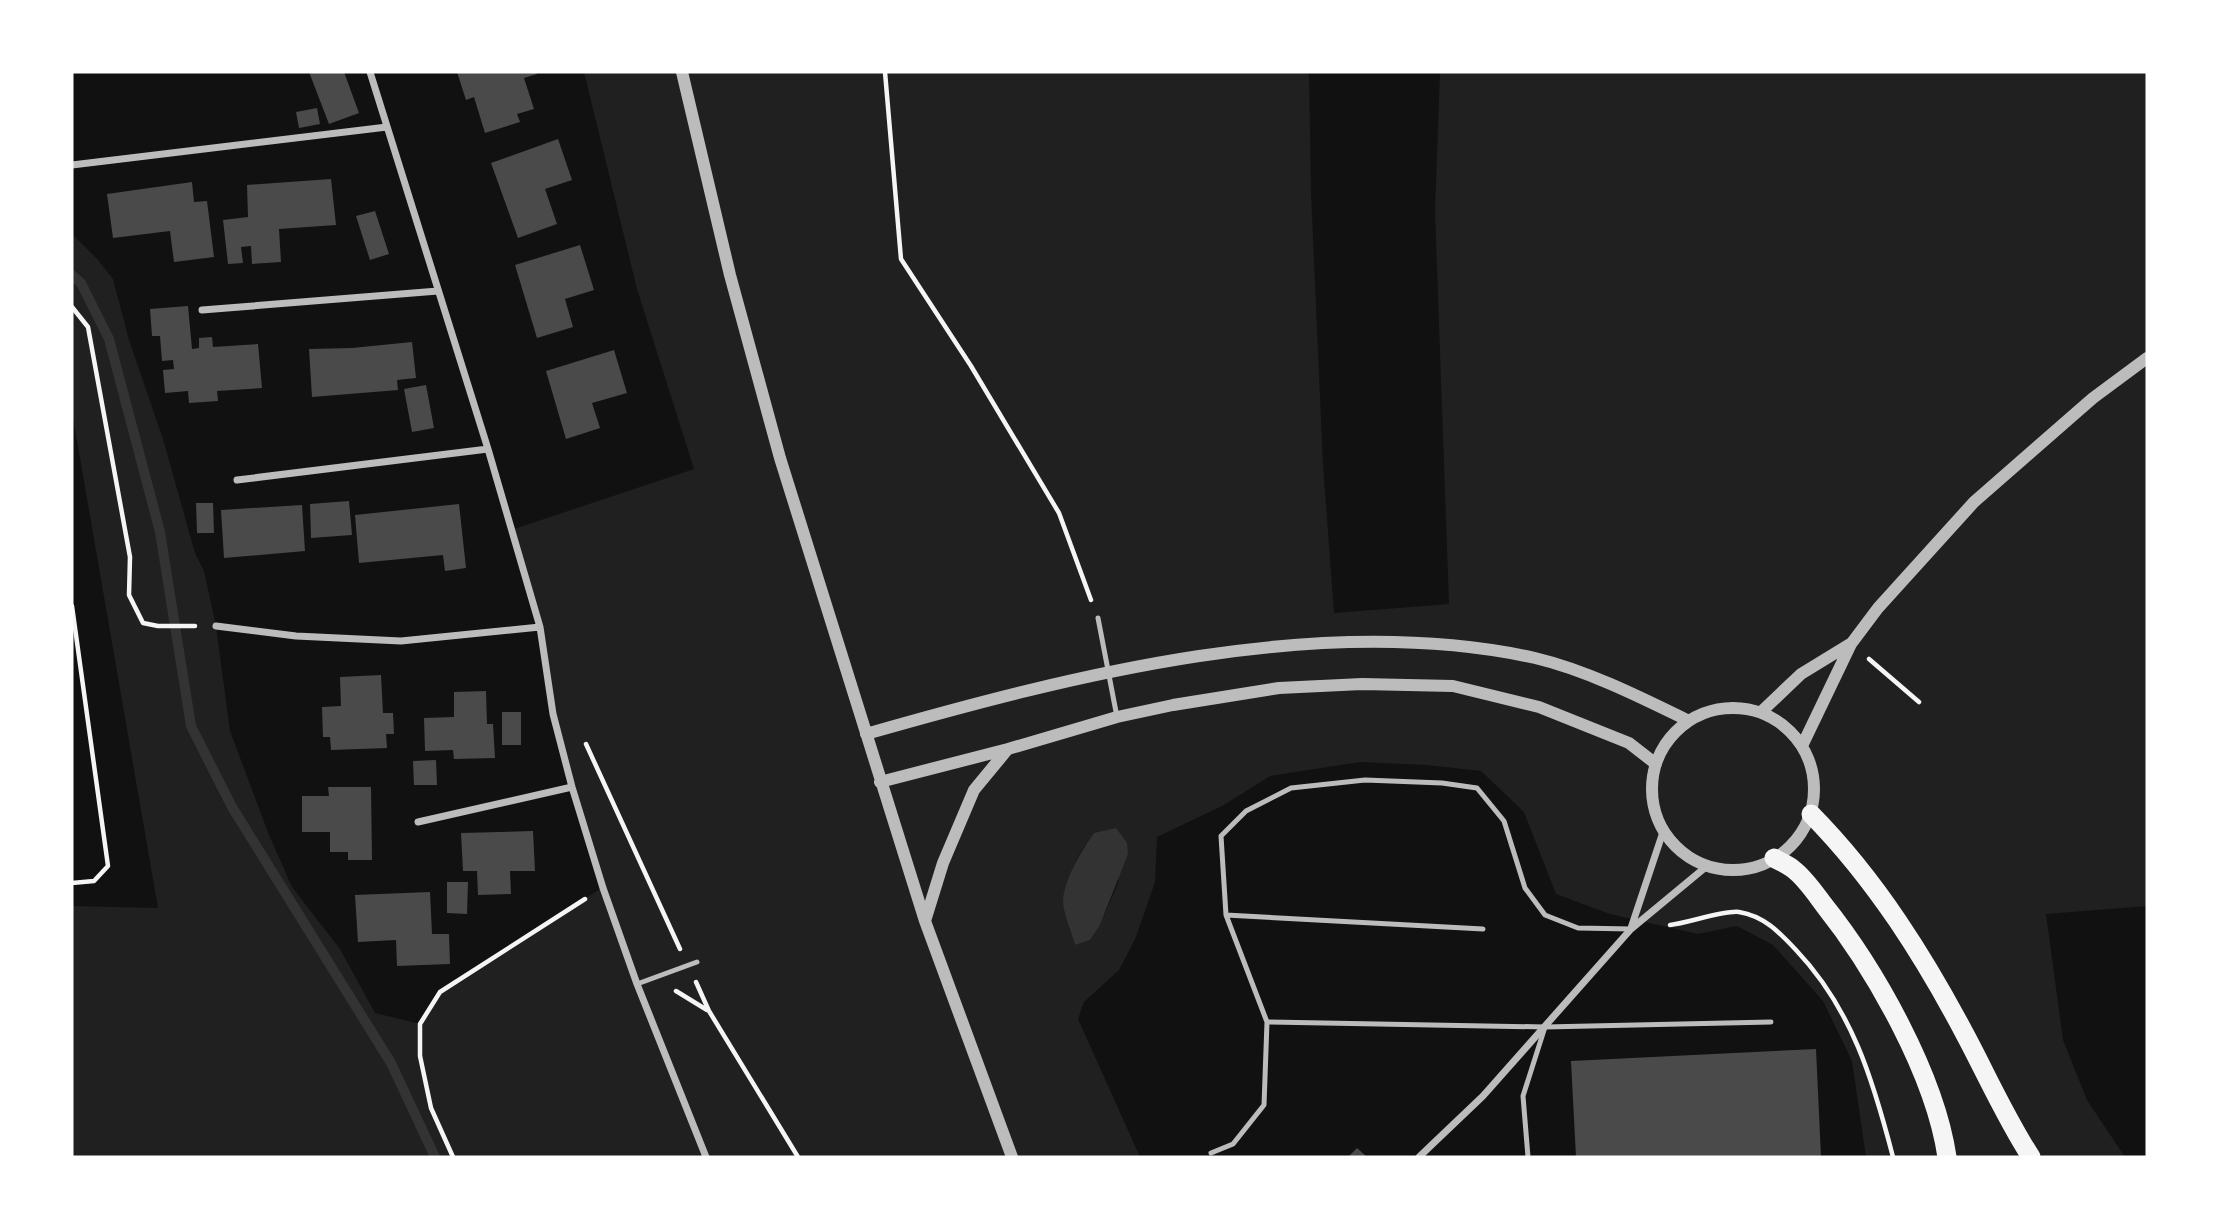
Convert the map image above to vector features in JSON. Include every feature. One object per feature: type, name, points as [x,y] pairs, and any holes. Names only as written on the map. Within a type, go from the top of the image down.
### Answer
[{"type":"highway","points":[[1811,814],[1840,844],[1899,922],[1956,1018],[2012,1127],[2031,1157]]},
{"type":"highway","points":[[1774,858],[1800,875],[1851,939],[1890,1006],[1929,1093],[1947,1157]]},
{"type":"street","points":[[370,72],[488,449],[540,627],[553,714],[603,888],[637,984],[706,1157]]},
{"type":"street","points":[[682,72],[730,275],[780,458],[925,921],[1012,1157]]},
{"type":"street","points":[[72,165],[387,127]]},
{"type":"street","points":[[202,310],[438,291]]},
{"type":"street","points":[[1802,746],[1851,644],[1878,608],[1974,502],[2093,398],[2147,358]]},
{"type":"street","points":[[237,481],[488,449]]},
{"type":"street","points":[[216,626],[296,636],[401,641],[540,627]]},
{"type":"street","points":[[866,734],[974,703],[1109,671],[1182,658],[1332,643],[1449,643],[1537,659],[1620,687],[1687,720]]},
{"type":"street","points":[[1761,712],[1801,674],[1851,644]]},
{"type":"street","points":[[880,782],[1009,749],[1117,717],[1172,705],[1279,688],[1362,684],[1453,686],[1539,707],[1629,743],[1656,764]]},
{"type":"street","points":[[1733,707],[1761,712],[1786,726],[1809,758],[1815,786],[1811,814],[1798,839],[1786,852],[1761,866],[1734,870],[1707,866],[1681,851],[1663,832],[1654,813],[1652,792],[1656,764],[1669,739],[1687,720],[1706,712],[1733,707]]},
{"type":"street","points":[[925,921],[943,863],[974,790],[1009,749]]},
{"type":"street","points":[[418,822],[572,787]]},
{"type":"street","points":[[1631,929],[1663,832]]},
{"type":"street","points":[[1419,1157],[1483,1096],[1631,929],[1707,866]]},
{"type":"lane","points":[[1098,618],[1117,717]]},
{"type":"lane","points":[[1211,1153],[1233,1143],[1264,1105],[1267,1022],[1226,915],[1221,836],[1245,811],[1291,788],[1365,780],[1442,783],[1477,789],[1504,821],[1525,888],[1545,915],[1578,928],[1631,929]]},
{"type":"lane","points":[[1226,915],[1483,929]]},
{"type":"lane","points":[[637,984],[697,962]]},
{"type":"lane","points":[[1267,1022],[1545,1027],[1771,1022]]},
{"type":"lane","points":[[1528,1157],[1523,1096],[1545,1027]]},
{"type":"path","points":[[885,72],[901,259],[971,366],[1059,513],[1098,618]]},
{"type":"path","points":[[72,307],[88,327],[130,557],[129,595],[144,623],[158,626],[216,626]]},
{"type":"path","points":[[72,606],[108,866],[94,881],[72,883]]},
{"type":"path","points":[[1851,644],[1919,702]]},
{"type":"path","points":[[585,743],[709,1011],[798,1157]]},
{"type":"path","points":[[453,1157],[431,1108],[420,1056],[420,1024],[440,992],[603,888]]},
{"type":"path","points":[[1631,929],[1737,912],[1771,924],[1814,970],[1849,1024],[1875,1088],[1893,1157]]},
{"type":"shaded area","points":[[584,72],[1309,72],[1311,193],[1323,465],[1334,613],[1449,604],[1435,211],[1440,72],[2147,72],[2147,906],[2046,914],[2063,1040],[2087,1100],[2125,1157],[1866,1157],[1852,1061],[1823,1001],[1773,945],[1737,926],[1698,934],[1610,914],[1556,894],[1524,812],[1481,771],[1360,762],[1270,776],[1224,805],[1157,837],[1155,882],[1136,937],[1119,970],[1084,1002],[1078,1019],[1140,1157],[72,1157],[72,906],[158,908],[72,412],[72,234],[113,279],[129,340],[163,439],[195,553],[204,571],[216,626],[230,731],[269,835],[292,887],[340,949],[375,1013],[420,1024],[440,992],[603,887],[553,714],[540,627],[511,530],[694,469],[637,289]],"holes":[[[1094,833],[1119,881],[1100,925],[1090,940],[1075,945],[1070,909],[1071,878],[1078,856]]]},
{"type":"shaded area","points":[[1116,828],[1127,843],[1128,854],[1100,925],[1090,940],[1075,945],[1063,902],[1066,885],[1094,833]]},
{"type":"building","points":[[309,72],[344,72],[359,113],[329,124]]},
{"type":"building","points":[[457,72],[537,72],[524,78],[534,109],[517,114],[520,122],[485,133],[474,97],[466,100]]},
{"type":"building","points":[[317,108],[320,124],[299,128],[296,112]]},
{"type":"building","points":[[558,139],[572,180],[545,189],[557,224],[518,238],[491,163]]},
{"type":"building","points":[[331,179],[336,225],[279,229],[281,262],[252,264],[251,246],[241,247],[243,263],[228,264],[223,220],[248,217],[247,185]]},
{"type":"building","points":[[192,182],[194,202],[207,201],[214,257],[174,262],[170,231],[113,238],[107,194]]},
{"type":"building","points":[[375,211],[389,254],[370,260],[356,216]]},
{"type":"building","points":[[580,245],[594,290],[565,299],[573,327],[537,338],[515,265]]},
{"type":"building","points":[[188,306],[192,349],[199,348],[199,338],[212,337],[213,347],[258,344],[262,388],[217,391],[218,401],[189,403],[188,391],[165,393],[163,370],[174,369],[173,360],[162,361],[160,336],[152,336],[150,309]]},
{"type":"building","points":[[412,342],[416,378],[397,380],[398,390],[312,397],[309,349]]},
{"type":"building","points":[[614,350],[627,393],[592,403],[600,428],[566,439],[546,371]]},
{"type":"building","points":[[426,385],[434,428],[412,432],[404,389]]},
{"type":"building","points":[[349,501],[352,535],[311,538],[310,504]]},
{"type":"building","points":[[196,503],[213,503],[214,533],[197,533]]},
{"type":"building","points":[[459,504],[466,568],[445,571],[443,555],[359,563],[355,515]]},
{"type":"building","points":[[302,505],[305,551],[224,558],[221,510]]},
{"type":"building","points":[[381,675],[383,713],[393,713],[394,734],[386,734],[387,748],[331,750],[330,737],[323,737],[322,707],[341,706],[340,677]]},
{"type":"building","points":[[486,691],[487,724],[493,724],[495,758],[454,759],[453,750],[425,751],[424,718],[454,717],[454,692]]},
{"type":"building","points":[[502,712],[521,712],[521,745],[502,745]]},
{"type":"building","points":[[436,760],[437,785],[414,785],[413,761]]},
{"type":"building","points":[[328,787],[371,787],[372,860],[348,860],[348,852],[330,852],[330,832],[302,832],[302,796],[329,796]]},
{"type":"building","points":[[533,831],[535,871],[510,871],[511,894],[478,895],[477,871],[463,871],[461,833]]},
{"type":"building","points":[[447,882],[468,882],[467,914],[447,913]]},
{"type":"building","points":[[430,892],[432,934],[449,934],[450,964],[397,966],[396,940],[358,942],[355,895]]},
{"type":"building","points":[[1816,1049],[1821,1157],[1576,1157],[1571,1061]]},
{"type":"building","points":[[1357,1148],[1367,1157],[1348,1157]]},
{"type":"waterway","points":[[72,275],[81,283],[109,339],[160,532],[191,726],[232,807],[391,1063],[435,1157]]}]
